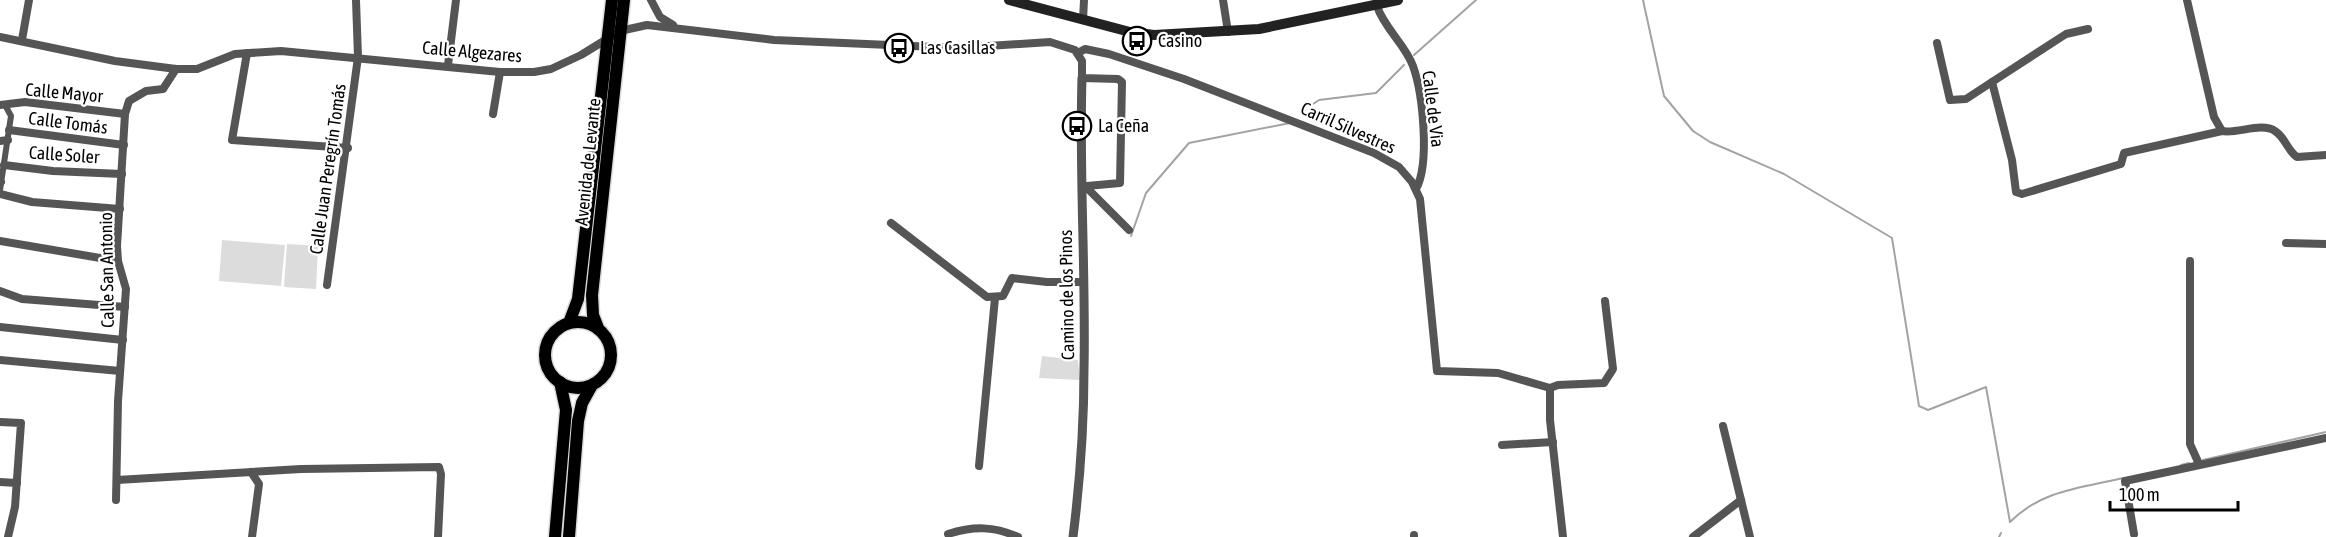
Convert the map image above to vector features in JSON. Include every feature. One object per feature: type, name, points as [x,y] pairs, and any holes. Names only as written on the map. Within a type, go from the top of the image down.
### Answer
[{"type":"main road","name":"Avenida de Levante","points":[[569,323],[579,293],[612,0]]},
{"type":"main road","name":"Avenida de Levante","points":[[598,328],[593,315],[592,295],[624,0]]},
{"type":"main road","points":[[1009,0],[1145,35],[1269,28],[1398,0]]},
{"type":"main road","points":[[568,537],[578,421],[582,403],[592,385],[605,375],[612,358],[609,341],[598,328],[581,321],[569,323],[553,333],[545,350],[548,368],[560,382],[572,388],[592,385]]},
{"type":"main road","points":[[555,537],[566,410],[560,382]]},
{"type":"street","points":[[22,40],[29,0]]},
{"type":"street","name":"Calle Juan Peregrín Tomás","points":[[327,285],[348,148],[358,57],[356,0]]},
{"type":"street","points":[[448,65],[456,0]]},
{"type":"street","points":[[651,0],[660,17],[683,29]]},
{"type":"street","points":[[1083,20],[1084,0]]},
{"type":"street","points":[[1223,0],[1228,32]]},
{"type":"street","points":[[2187,0],[2214,117],[2222,131]]},
{"type":"street","name":"Calle de Via","points":[[1372,4],[1413,66],[1425,149],[1420,182],[1416,189]]},
{"type":"street","name":"Calle Algezares","points":[[0,37],[115,61],[176,69],[197,69],[235,54],[280,51],[448,65],[500,72],[534,72],[551,69],[581,55],[620,31],[647,25],[774,40],[927,47],[1050,42],[1064,45],[1078,53]]},
{"type":"street","points":[[1937,43],[1950,100],[1966,99],[2066,34],[2088,29]]},
{"type":"street","name":"Carril Silvestres","points":[[1078,53],[1085,50],[1128,60],[1289,117],[1374,153],[1399,167],[1416,189],[1420,200],[1437,371],[1498,373],[1550,388]]},
{"type":"street","points":[[247,53],[232,140],[348,148]]},
{"type":"street","name":"Camino de los Pinos","points":[[1074,537],[1083,443],[1084,186],[1082,62],[1078,53]]},
{"type":"street","points":[[125,114],[129,101],[146,91],[163,89],[176,69]]},
{"type":"street","points":[[493,114],[500,72]]},
{"type":"street","points":[[1082,78],[1118,79],[1122,82],[1120,183],[1084,186]]},
{"type":"street","points":[[1992,82],[2012,160],[2016,192],[2022,194],[2121,164],[2124,153],[2222,131],[2232,133],[2265,128],[2274,130],[2289,152],[2297,157],[2326,155]]},
{"type":"street","name":"Calle Mayor","points":[[3,105],[26,102],[125,114]]},
{"type":"street","points":[[0,184],[4,165],[4,140],[9,130],[11,116],[3,105]]},
{"type":"street","name":"Calle San Antonio","points":[[116,500],[120,371],[126,289],[118,261],[125,114]]},
{"type":"street","name":"Calle Tomás","points":[[9,130],[124,145]]},
{"type":"street","name":"Calle Soler","points":[[4,165],[53,171],[122,174]]},
{"type":"street","points":[[1084,186],[1129,230]]},
{"type":"street","points":[[0,195],[32,202],[120,209]]},
{"type":"street","points":[[891,223],[987,297],[1003,296],[1012,278],[1047,282],[1083,282]]},
{"type":"street","points":[[0,241],[118,261]]},
{"type":"street","points":[[2286,243],[2326,244]]},
{"type":"street","points":[[2190,261],[2190,444],[2199,464]]},
{"type":"street","points":[[0,291],[22,299],[125,307]]},
{"type":"street","points":[[979,466],[995,298]]},
{"type":"street","points":[[1563,537],[1550,388],[1558,385],[1604,383],[1613,369],[1605,301]]},
{"type":"street","points":[[0,327],[123,340]]},
{"type":"street","points":[[0,360],[120,371]]},
{"type":"street","points":[[0,422],[21,423],[15,507],[8,537]]},
{"type":"street","points":[[1723,426],[1750,537]]},
{"type":"street","points":[[2134,534],[2125,481],[2326,438]]},
{"type":"street","points":[[1502,446],[1553,442]]},
{"type":"street","points":[[117,480],[251,472],[439,467],[441,474],[438,537]]},
{"type":"street","points":[[251,472],[259,484],[252,537]]},
{"type":"street","points":[[0,482],[17,483]]},
{"type":"street","points":[[1693,537],[1741,500]]},
{"type":"street","points":[[948,534],[969,528],[991,528],[1018,537]]},
{"type":"shaded area","points":[[222,240],[285,245],[281,286],[219,281]]},
{"type":"shaded area","points":[[287,244],[318,246],[316,289],[284,287]]},
{"type":"shaded area","points":[[1042,356],[1078,360],[1080,380],[1039,378]]},
{"type":"waterway","points":[[1414,55],[1476,0]]},
{"type":"waterway","points":[[1643,0],[1664,96],[1693,131],[1710,142],[1784,174],[1892,238],[1919,406],[1928,410],[1986,387],[2010,522]]},
{"type":"waterway","points":[[1310,106],[1319,100],[1376,93],[1404,65]]},
{"type":"waterway","points":[[1131,236],[1146,193],[1189,143],[1290,123]]},
{"type":"waterway","points":[[2203,460],[2326,432]]},
{"type":"waterway","points":[[2181,465],[2189,463]]},
{"type":"waterway","points":[[2010,522],[2022,511],[2048,497],[2123,478]]},
{"type":"waterway","points":[[1999,537],[2001,533]]},
{"type":"place","name":"Casino","points":[[1137,41]]},
{"type":"place","name":"Las Casillas","points":[[899,48]]},
{"type":"place","name":"La Ceña","points":[[1077,126]]}]
